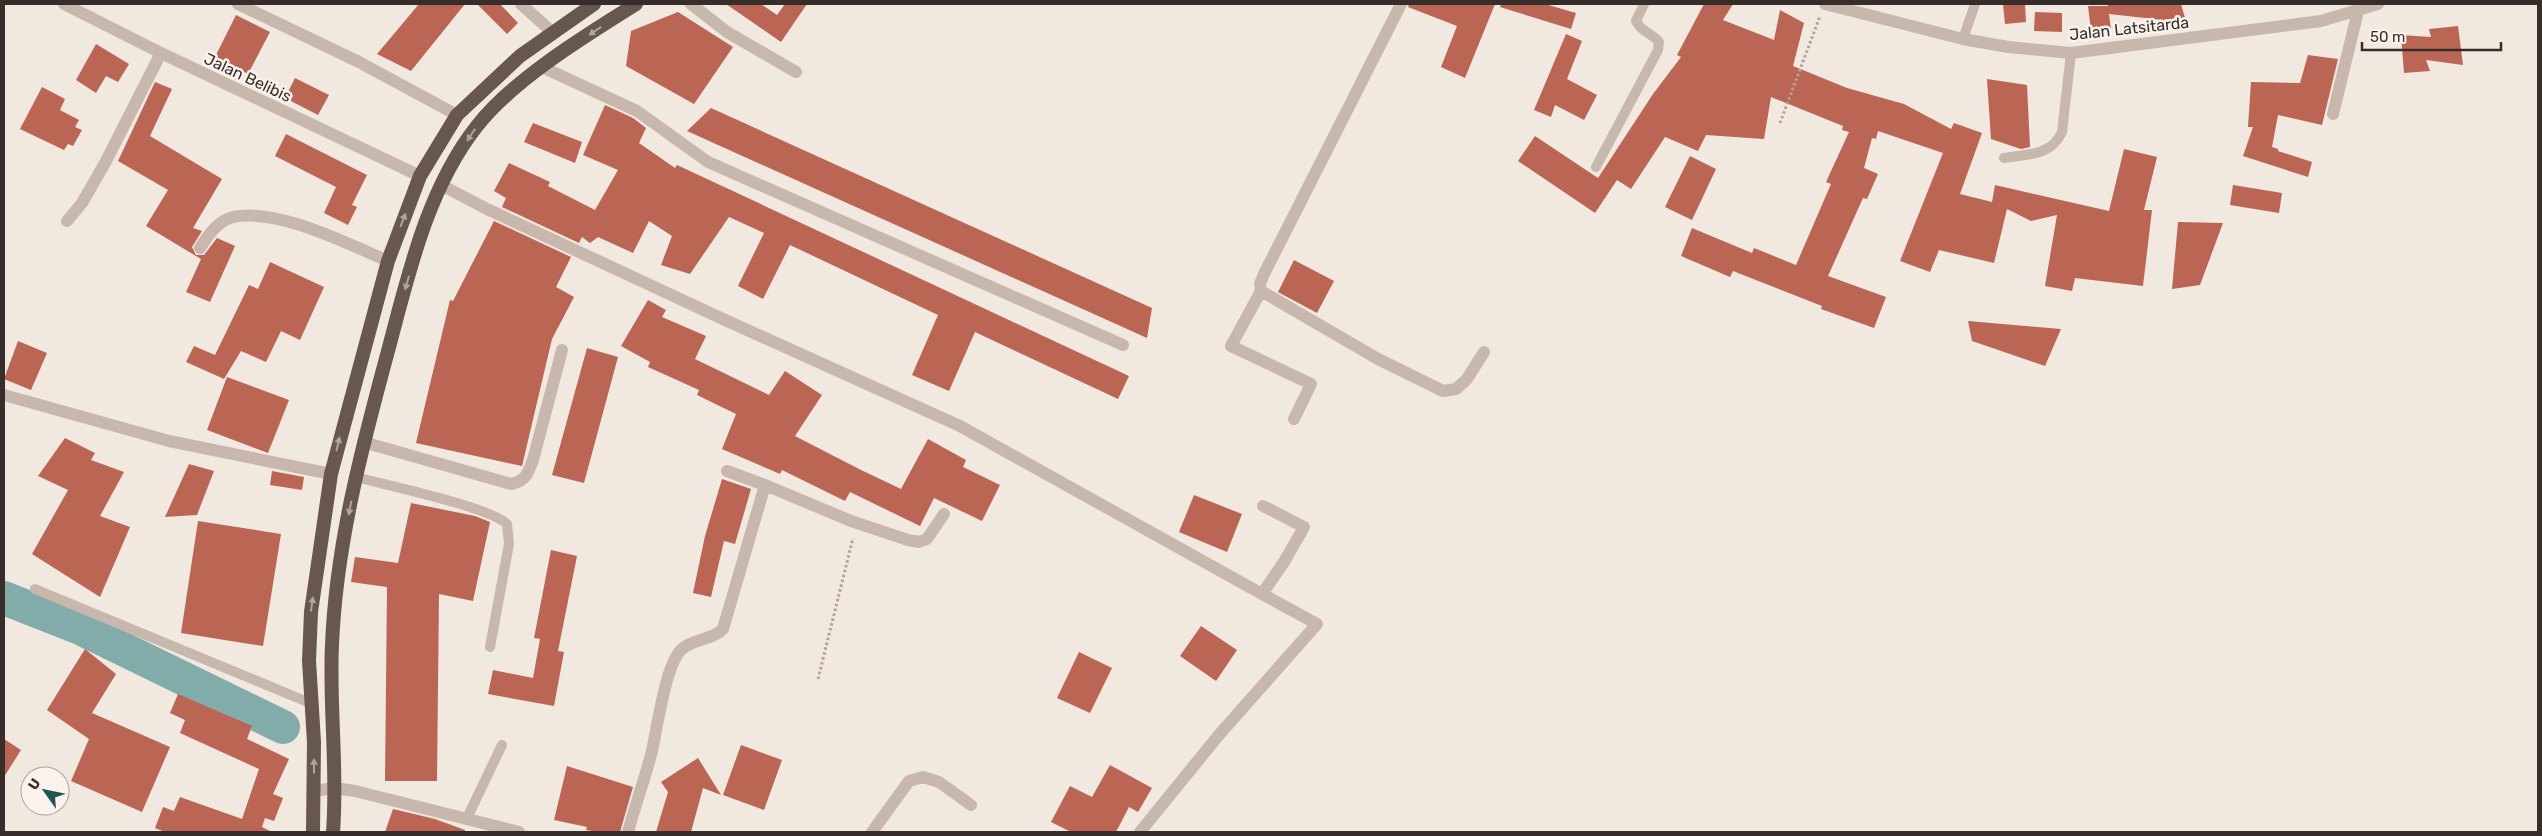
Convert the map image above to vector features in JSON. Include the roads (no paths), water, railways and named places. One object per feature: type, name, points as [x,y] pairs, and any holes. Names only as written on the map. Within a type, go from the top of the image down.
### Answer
[{"type":"highway","points":[[313,832],[314,742],[310,703],[311,612],[331,474],[370,322],[388,261],[420,176],[457,115],[494,79],[552,32],[594,4]]},
{"type":"highway","points":[[333,832],[332,638],[339,565],[363,442],[393,330],[408,277],[441,185],[477,126],[506,97],[542,68],[636,4]]},
{"type":"highway","points":[[370,322],[393,330]]},
{"type":"street","name":"Jalan Belibis","points":[[64,4],[161,53],[420,176]]},
{"type":"street","points":[[238,4],[359,62],[457,115]]},
{"type":"street","points":[[521,4],[552,32]]},
{"type":"street","points":[[691,4],[727,32],[796,72]]},
{"type":"street","points":[[1294,419],[1311,384],[1231,346],[1261,291],[1260,284],[1264,274],[1401,4]]},
{"type":"street","name":"Jalan Latsitarda","points":[[1823,8],[1872,9],[1963,39],[2008,47],[2071,53],[2321,21],[2378,4]]},
{"type":"street","points":[[2334,114],[2358,11]]},
{"type":"street","points":[[67,221],[82,203],[105,163],[161,53]]},
{"type":"street","points":[[542,68],[637,111],[708,162],[1123,345]]},
{"type":"street","points":[[441,185],[487,209],[646,283],[960,426],[1316,624],[1218,736],[1140,832]]},
{"type":"street","points":[[200,248],[214,228],[226,221],[232,218],[256,216],[312,229],[388,261]]},
{"type":"street","points":[[1261,291],[1378,359],[1443,391],[1456,388],[1467,379],[1484,352]]},
{"type":"street","points":[[363,442],[511,484],[521,482],[526,477],[533,460],[562,350]]},
{"type":"street","points":[[4,395],[169,441],[331,474]]},
{"type":"street","points":[[727,471],[852,521],[908,540],[920,542],[934,530],[944,514]]},
{"type":"street","points":[[628,832],[650,756],[671,667],[682,648],[699,639],[714,636],[723,629],[765,485]]},
{"type":"street","points":[[1262,506],[1304,527],[1284,562],[1262,594]]},
{"type":"street","points":[[872,832],[909,781],[923,777],[939,782],[971,805]]},
{"type":"street","points":[[314,791],[334,788],[467,818],[519,832]]},
{"type":"lane","points":[[1596,167],[1658,50],[1659,42],[1656,38],[1639,26],[1636,21],[1644,4]]},
{"type":"lane","points":[[1963,39],[1975,4]]},
{"type":"lane","points":[[2004,158],[2047,150],[2057,143],[2062,132],[2071,53]]},
{"type":"lane","points":[[356,477],[474,509],[498,517],[508,524],[509,544],[490,647]]},
{"type":"lane","points":[[35,589],[310,703]]},
{"type":"lane","points":[[467,818],[502,745]]},
{"type":"waterway","points":[[4,598],[80,628],[283,727]]}]
